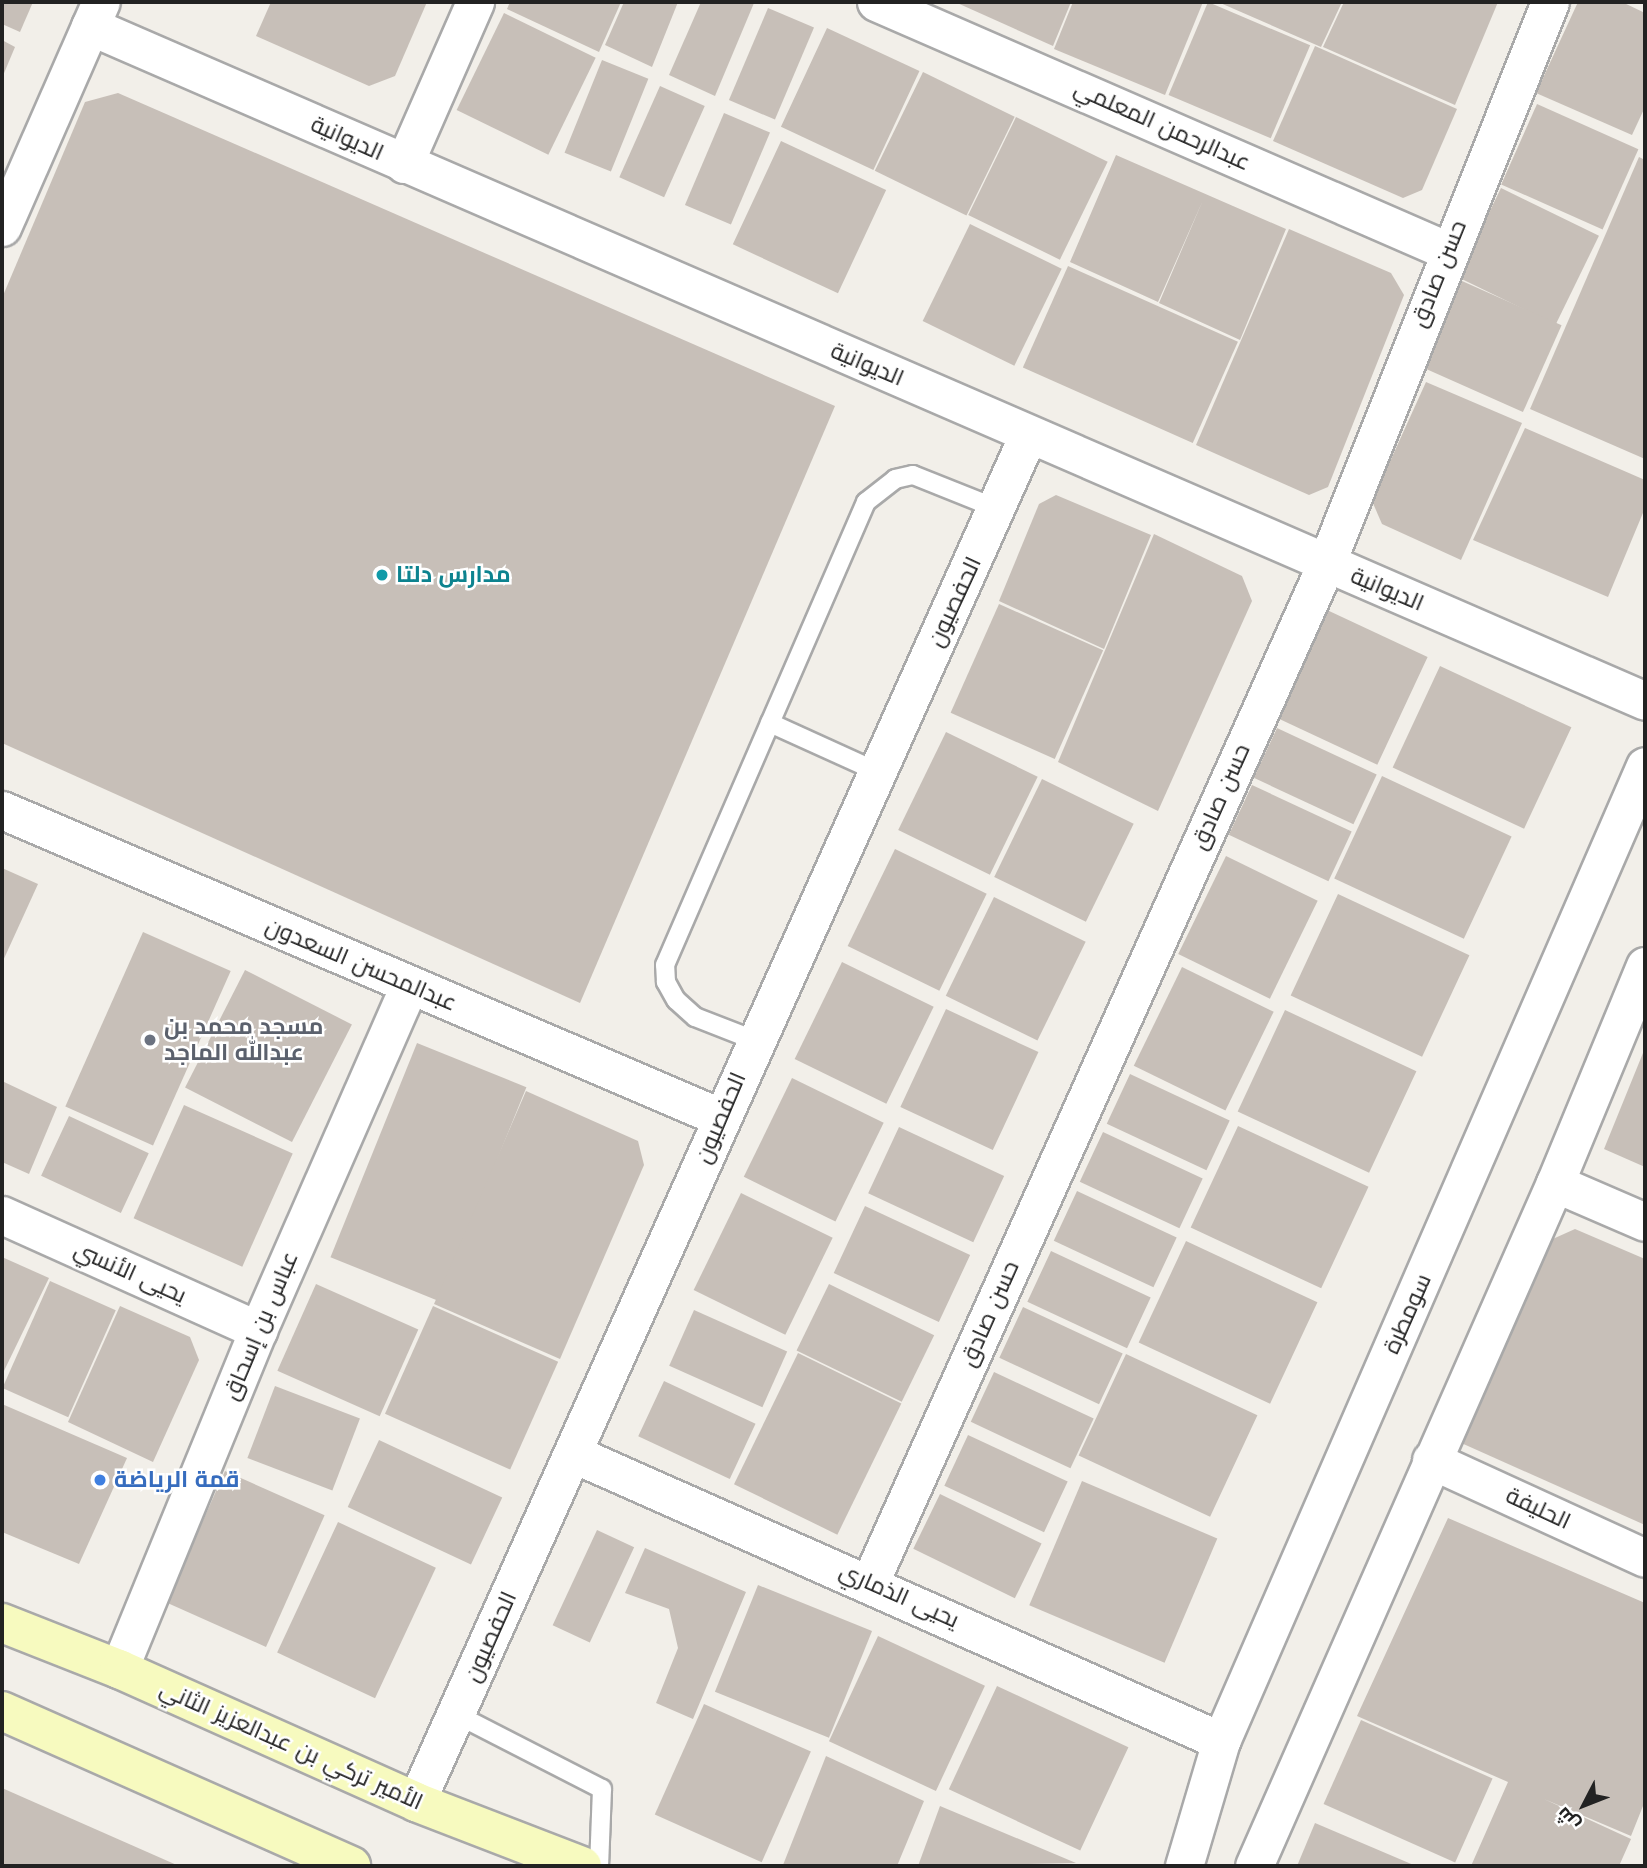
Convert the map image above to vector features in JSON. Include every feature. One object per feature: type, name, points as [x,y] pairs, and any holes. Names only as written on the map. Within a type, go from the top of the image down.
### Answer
[{"type":"street","points":[[404,164],[475,2]]},
{"type":"street","name":"عبدالرحمن المعلمي","points":[[876,2],[1448,251]]},
{"type":"street","name":"حسن صادق","points":[[870,1582],[1326,564],[1448,251],[1550,2]]},
{"type":"street","points":[[2,227],[96,14]]},
{"type":"street","name":"الديوانية","points":[[96,14],[404,164],[1645,701]]},
{"type":"street","name":"الحفصيون","points":[[416,1802],[574,1454],[754,1040],[998,509],[1028,435]]},
{"type":"street","name":"سومطرة","points":[[1184,1866],[1221,1741],[1645,766]]},
{"type":"street","name":"عبدالمحسن السعدون","points":[[2,810],[722,1118]]},
{"type":"street","points":[[1254,1866],[1555,1183],[1645,966]]},
{"type":"street","name":"عباس بن إسحاق","points":[[119,1669],[258,1330],[409,986]]},
{"type":"street","points":[[1555,1183],[1645,1222]]},
{"type":"street","name":"يحيى الأنسي","points":[[2,1215],[258,1330]]},
{"type":"street","name":"يحيى الذماري","points":[[574,1454],[870,1582],[1221,1741]]},
{"type":"street","name":"الحليفة","points":[[1431,1460],[1645,1558]]},
{"type":"street","name":"الأمير تركي بن عبدالعزيز الثاني","points":[[2,1623],[119,1669],[416,1802],[582,1866]]},
{"type":"street","points":[[2,1711],[351,1866]]},
{"type":"lane","points":[[754,1040],[695,1017],[676,1000],[666,982],[665,965],[866,502],[879,489],[913,475],[998,509]]},
{"type":"lane","points":[[770,723],[876,771]]},
{"type":"lane","points":[[456,1714],[602,1788],[599,1866]]},
{"type":"building","points":[[2,2],[33,2],[20,32],[2,24]]},
{"type":"building","points":[[271,2],[427,2],[395,76],[369,86],[256,36]]},
{"type":"building","points":[[510,2],[621,2],[599,52],[507,9]]},
{"type":"building","points":[[624,2],[678,2],[652,67],[605,45]]},
{"type":"building","points":[[701,2],[754,3],[715,96],[669,75]]},
{"type":"building","points":[[955,2],[1071,2],[1053,46]]},
{"type":"building","points":[[1073,2],[1203,2],[1165,95],[1054,49]]},
{"type":"building","points":[[1208,2],[1310,45],[1271,138],[1169,95]]},
{"type":"building","points":[[1218,2],[1342,2],[1321,47]]},
{"type":"building","points":[[1344,2],[1498,2],[1455,105],[1323,47]]},
{"type":"building","points":[[1578,2],[1622,2],[1645,13],[1645,107],[1632,135],[1536,93]]},
{"type":"building","points":[[768,8],[814,28],[775,120],[729,100]]},
{"type":"building","points":[[504,13],[596,58],[548,155],[457,110]]},
{"type":"building","points":[[827,28],[919,71],[873,170],[781,127]]},
{"type":"building","points":[[2,40],[15,47],[2,78]]},
{"type":"building","points":[[1315,46],[1457,109],[1422,190],[1403,198],[1273,141]]},
{"type":"building","points":[[602,60],[648,79],[611,171],[565,153]]},
{"type":"building","points":[[923,72],[1015,117],[966,216],[875,171]]},
{"type":"building","points":[[660,86],[705,106],[664,197],[619,177]]},
{"type":"building","name":"مدارس دلتا","points":[[118,93],[835,406],[580,1003],[2,743],[2,298],[85,102]]},
{"type":"building","points":[[1537,104],[1638,149],[1603,230],[1501,184]]},
{"type":"building","points":[[724,113],[770,133],[731,225],[685,205]]},
{"type":"building","points":[[1016,117],[1108,162],[1060,260],[968,215]]},
{"type":"building","points":[[781,141],[886,190],[838,293],[733,244]]},
{"type":"building","points":[[1116,155],[1286,229],[1240,340],[1159,303],[1203,200],[1158,302],[1070,262]]},
{"type":"building","points":[[1639,157],[1645,160],[1645,459],[1530,409]]},
{"type":"building","points":[[1501,188],[1599,236],[1556,325],[1458,277]]},
{"type":"building","points":[[970,224],[1062,269],[1014,366],[923,321]]},
{"type":"building","points":[[1289,229],[1391,273],[1404,295],[1328,487],[1309,495],[1196,445]]},
{"type":"building","points":[[1068,266],[1238,342],[1193,443],[1023,367]]},
{"type":"building","points":[[1462,281],[1562,325],[1523,412],[1423,368]]},
{"type":"building","points":[[1426,382],[1522,423],[1461,560],[1382,524],[1372,501]]},
{"type":"building","points":[[1525,428],[1645,480],[1645,508],[1608,597],[1473,540]]},
{"type":"building","points":[[1056,495],[1151,535],[1104,649],[999,601],[1039,504]]},
{"type":"building","points":[[1154,534],[1242,576],[1252,601],[1158,811],[1058,762]]},
{"type":"building","points":[[999,604],[1103,650],[1055,759],[951,713]]},
{"type":"building","points":[[1327,610],[1428,657],[1377,765],[1277,718]]},
{"type":"building","points":[[1440,666],[1571,727],[1524,829],[1393,768]]},
{"type":"building","points":[[1277,728],[1377,774],[1353,824],[1254,778]]},
{"type":"building","points":[[946,732],[1038,777],[990,875],[898,830]]},
{"type":"building","points":[[1382,776],[1512,836],[1464,939],[1334,878]]},
{"type":"building","points":[[1042,779],[1134,824],[1086,922],[994,877]]},
{"type":"building","points":[[1252,785],[1352,831],[1328,881],[1229,835]]},
{"type":"building","points":[[895,849],[987,894],[939,991],[848,946]]},
{"type":"building","points":[[1226,856],[1318,901],[1270,999],[1178,954]]},
{"type":"building","points":[[2,868],[38,884],[2,963]]},
{"type":"building","points":[[1338,894],[1469,955],[1422,1057],[1291,996]]},
{"type":"building","points":[[994,897],[1086,942],[1037,1041],[946,996]]},
{"type":"building","name":"مسجد محمد بن عبدالله الماجد","points":[[143,932],[231,971],[153,1146],[65,1106]]},
{"type":"building","points":[[842,962],[934,1007],[886,1104],[795,1059]]},
{"type":"building","points":[[1182,967],[1274,1012],[1225,1111],[1134,1066]]},
{"type":"building","points":[[245,970],[352,1024],[292,1142],[185,1088]]},
{"type":"building","points":[[946,1009],[1038,1052],[993,1150],[900,1107]]},
{"type":"building","points":[[1285,1010],[1416,1071],[1369,1173],[1238,1112]]},
{"type":"building","points":[[417,1043],[526,1087],[440,1301],[330,1257]]},
{"type":"building","points":[[1645,1048],[1645,1167],[1604,1149]]},
{"type":"building","points":[[1130,1074],[1230,1120],[1206,1170],[1107,1124]]},
{"type":"building","points":[[792,1078],[884,1123],[835,1222],[744,1177]]},
{"type":"building","points":[[2,1081],[57,1107],[29,1174],[2,1162]]},
{"type":"building","points":[[526,1091],[638,1141],[644,1165],[560,1359],[434,1304]]},
{"type":"building","points":[[184,1105],[293,1153],[242,1267],[134,1218]]},
{"type":"building","points":[[69,1116],[149,1153],[121,1213],[41,1176]]},
{"type":"building","points":[[1238,1126],[1369,1187],[1321,1288],[1191,1228]]},
{"type":"building","points":[[899,1127],[1004,1176],[973,1242],[868,1193]]},
{"type":"building","points":[[1103,1132],[1203,1178],[1179,1228],[1080,1182]]},
{"type":"building","points":[[1077,1191],[1177,1237],[1153,1287],[1054,1241]]},
{"type":"building","points":[[741,1193],[833,1238],[785,1335],[694,1290]]},
{"type":"building","points":[[865,1206],[970,1255],[939,1322],[834,1273]]},
{"type":"building","points":[[1575,1229],[1645,1259],[1645,1525],[1459,1442],[1546,1242]]},
{"type":"building","points":[[1186,1241],[1317,1302],[1270,1404],[1139,1343]]},
{"type":"building","points":[[1051,1251],[1151,1297],[1127,1348],[1027,1302]]},
{"type":"building","points":[[2,1257],[49,1278],[2,1375]]},
{"type":"building","points":[[50,1281],[116,1310],[68,1417],[2,1388]]},
{"type":"building","points":[[316,1284],[418,1330],[380,1416],[277,1371]]},
{"type":"building","points":[[829,1284],[934,1335],[902,1402],[797,1351]]},
{"type":"building","points":[[120,1306],[190,1337],[199,1360],[153,1462],[68,1422]]},
{"type":"building","points":[[433,1306],[558,1362],[510,1470],[385,1414]]},
{"type":"building","points":[[1023,1307],[1123,1353],[1099,1404],[999,1358]]},
{"type":"building","points":[[694,1310],[787,1351],[762,1407],[669,1366]]},
{"type":"building","points":[[798,1353],[901,1403],[837,1535],[734,1484]]},
{"type":"building","points":[[1126,1354],[1257,1415],[1210,1517],[1079,1456]]},
{"type":"building","points":[[994,1372],[1094,1418],[1070,1468],[971,1422]]},
{"type":"building","points":[[664,1381],[756,1424],[730,1479],[638,1436]]},
{"type":"building","points":[[275,1386],[360,1419],[332,1490],[247,1458]]},
{"type":"building","points":[[2,1404],[127,1458],[79,1564],[2,1532]]},
{"type":"building","points":[[968,1435],[1068,1481],[1044,1532],[944,1486]]},
{"type":"building","points":[[379,1440],[502,1497],[471,1565],[348,1507]]},
{"type":"building","points":[[225,1471],[325,1515],[266,1647],[166,1603]]},
{"type":"building","points":[[1082,1481],[1217,1538],[1165,1663],[1029,1605]]},
{"type":"building","points":[[940,1494],[1042,1544],[1015,1598],[913,1549]]},
{"type":"building","points":[[1448,1518],[1645,1603],[1645,1801],[1631,1836],[1544,1799],[1631,1839],[1619,1866],[1471,1866],[1508,1782],[1357,1716]]},
{"type":"building","points":[[338,1522],[436,1568],[375,1698],[277,1653]]},
{"type":"building","points":[[597,1530],[634,1547],[590,1642],[553,1625]]},
{"type":"building","points":[[645,1548],[746,1592],[693,1719],[656,1703],[678,1648],[669,1609],[625,1593]]},
{"type":"building","points":[[758,1585],[872,1631],[829,1738],[715,1692]]},
{"type":"building","points":[[878,1636],[985,1686],[936,1791],[829,1741]]},
{"type":"building","points":[[997,1686],[1128,1747],[1080,1851],[949,1789]]},
{"type":"building","points":[[704,1704],[811,1752],[762,1862],[655,1815]]},
{"type":"building","points":[[1361,1720],[1493,1779],[1455,1863],[1324,1804]]},
{"type":"building","points":[[826,1756],[924,1801],[897,1866],[783,1865]]},
{"type":"building","points":[[2,1788],[179,1866],[2,1866]]},
{"type":"building","points":[[940,1806],[1076,1863],[918,1866]]},
{"type":"building","points":[[1315,1823],[1416,1866],[1297,1866]]},
{"type":"place","name":"مدارس دلتا","points":[[382,575]]},
{"type":"place","name":"مسجد محمد بن عبدالله الماجد","points":[[150,1040]]},
{"type":"place","name":"قمة الرياضة","points":[[100,1480]]}]
